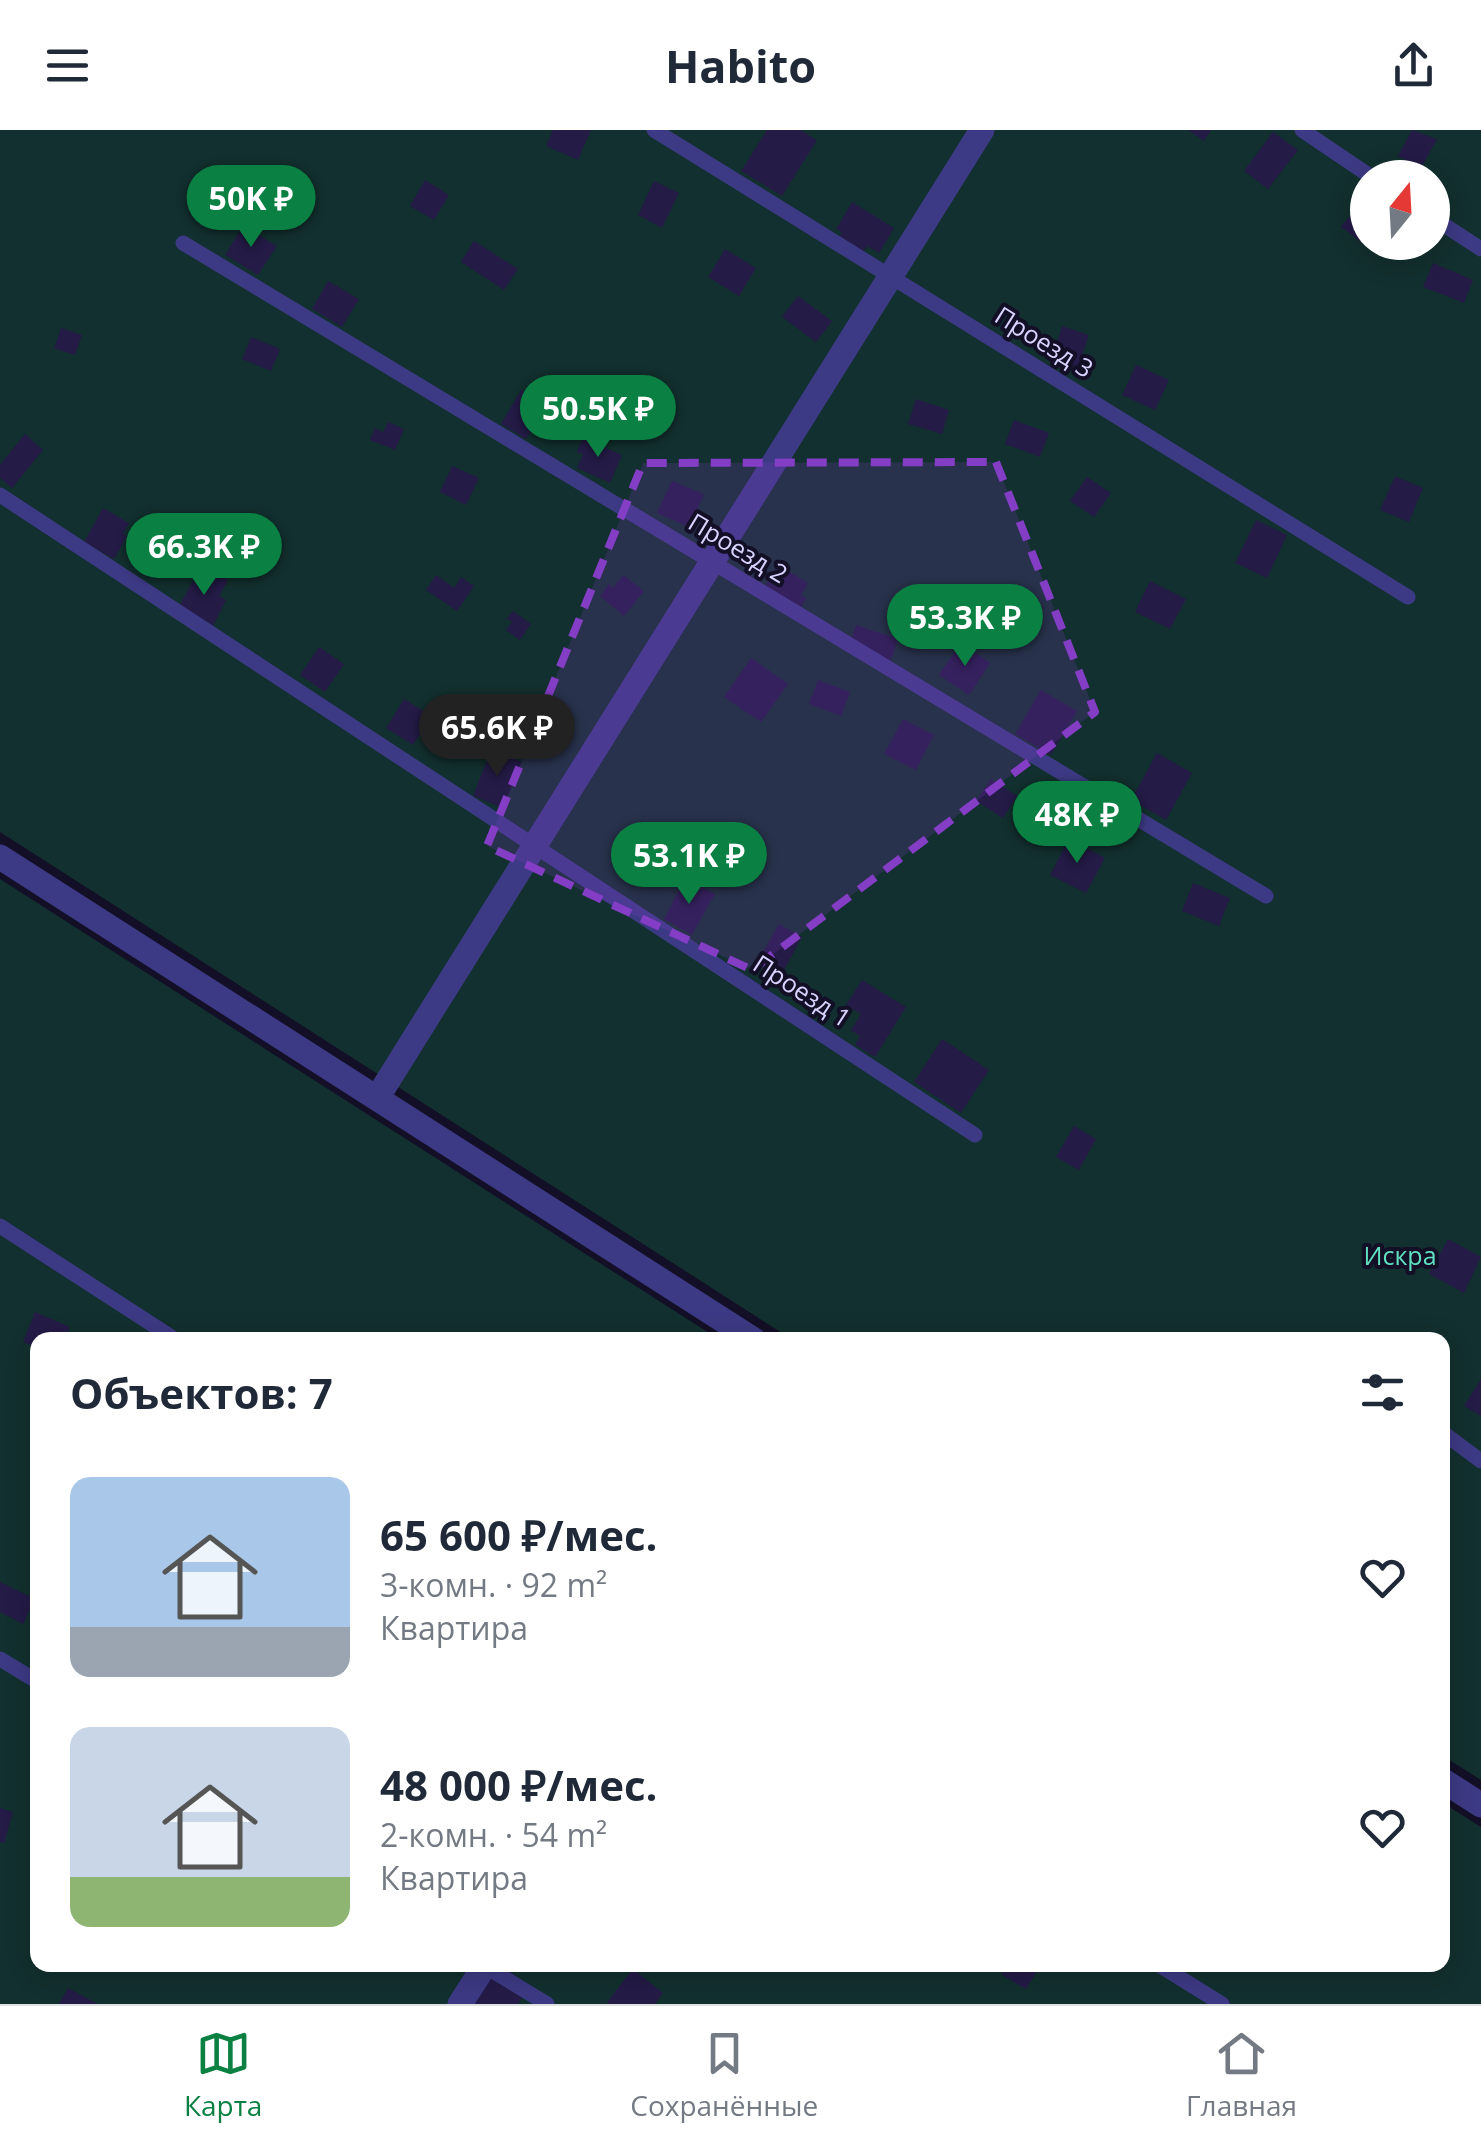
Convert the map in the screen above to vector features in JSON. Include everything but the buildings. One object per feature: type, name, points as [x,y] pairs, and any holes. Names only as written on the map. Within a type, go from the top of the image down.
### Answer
[{"type":"street","points":[[376,1098],[982,130]]},
{"type":"street","points":[[0,857],[742,1332]]},
{"type":"street","points":[[1450,1785],[1481,1805]]},
{"type":"street","points":[[460,2004],[481,1972]]},
{"type":"lane","name":"Проезд 3","points":[[654,130],[1408,597]]},
{"type":"lane","points":[[1302,130],[1350,162]]},
{"type":"lane","points":[[1450,229],[1481,249]]},
{"type":"lane","name":"Проезд 2","points":[[184,243],[1266,896]]},
{"type":"lane","name":"Проезд 1","points":[[0,494],[975,1134]]},
{"type":"lane","points":[[0,1226],[164,1332]]},
{"type":"lane","points":[[1450,1438],[1481,1462]]},
{"type":"lane","points":[[0,1658],[30,1677]]},
{"type":"lane","points":[[496,1972],[547,2004]]},
{"type":"lane","points":[[1171,1972],[1222,2004]]},
{"type":"highlighted area","points":[[996,462],[1095,712],[752,970],[487,846],[643,463]]},
{"type":"green space","name":"Искра","points":[[0,130],[1481,130],[1481,1780],[1450,1760],[1450,1332],[781,1332],[0,832]]},
{"type":"green space","points":[[0,879],[708,1332],[30,1332],[30,1972],[1450,1972],[1450,1807],[1481,1827],[1481,2004],[0,2004]]}]
